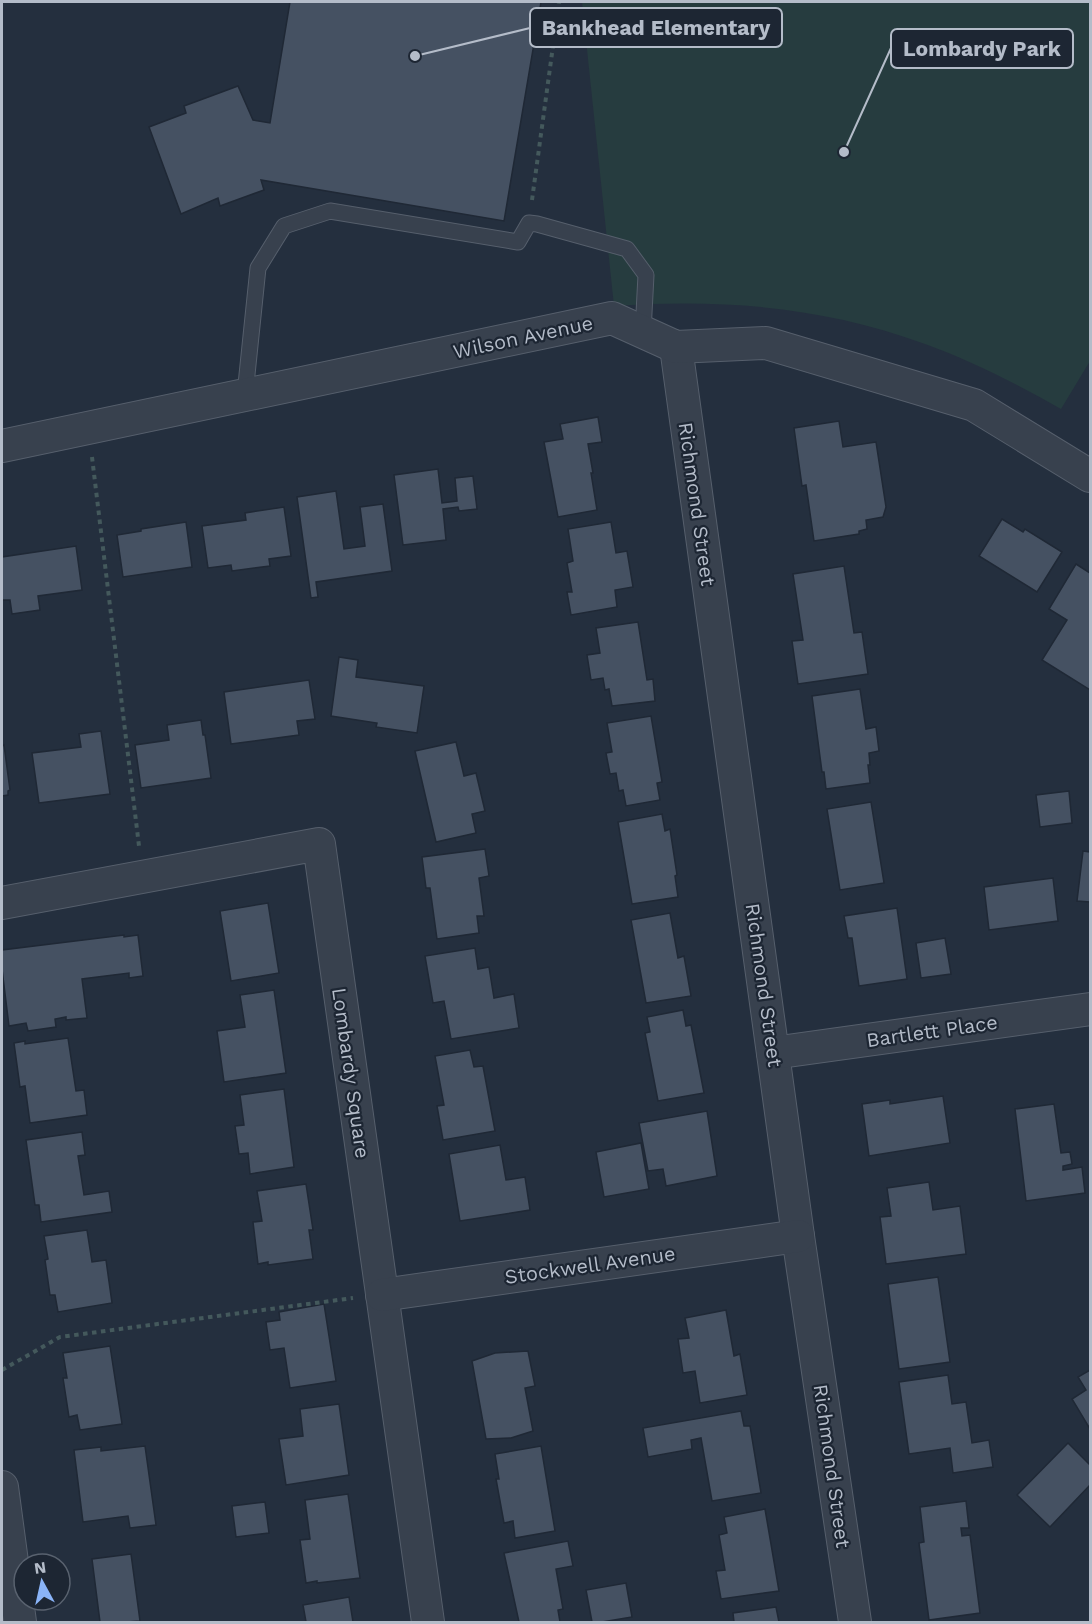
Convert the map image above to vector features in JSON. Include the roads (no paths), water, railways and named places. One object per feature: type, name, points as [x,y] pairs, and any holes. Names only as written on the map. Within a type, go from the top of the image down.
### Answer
[{"type":"street","name":"Wilson Avenue","points":[[2,446],[88,426],[612,318],[676,347],[766,343],[974,405],[1090,476]]},
{"type":"street","name":"Richmond Street","points":[[676,347],[798,1236],[855,1623]]},
{"type":"street","name":"Lombardy Square","points":[[2,903],[319,844],[428,1623]]},
{"type":"street","name":"Bartlett Place","points":[[773,1053],[1090,1009]]},
{"type":"street","name":"Stockwell Avenue","points":[[382,1295],[798,1236]]},
{"type":"street","points":[[2,1486],[20,1623]]},
{"type":"lane","points":[[245,394],[258,268],[284,226],[330,211],[518,242],[529,223],[537,224],[627,249],[646,275],[643,332]]},
{"type":"place","name":"Bankhead Elementary","points":[[415,56]]},
{"type":"place","name":"Lombardy Park","points":[[844,152]]}]
